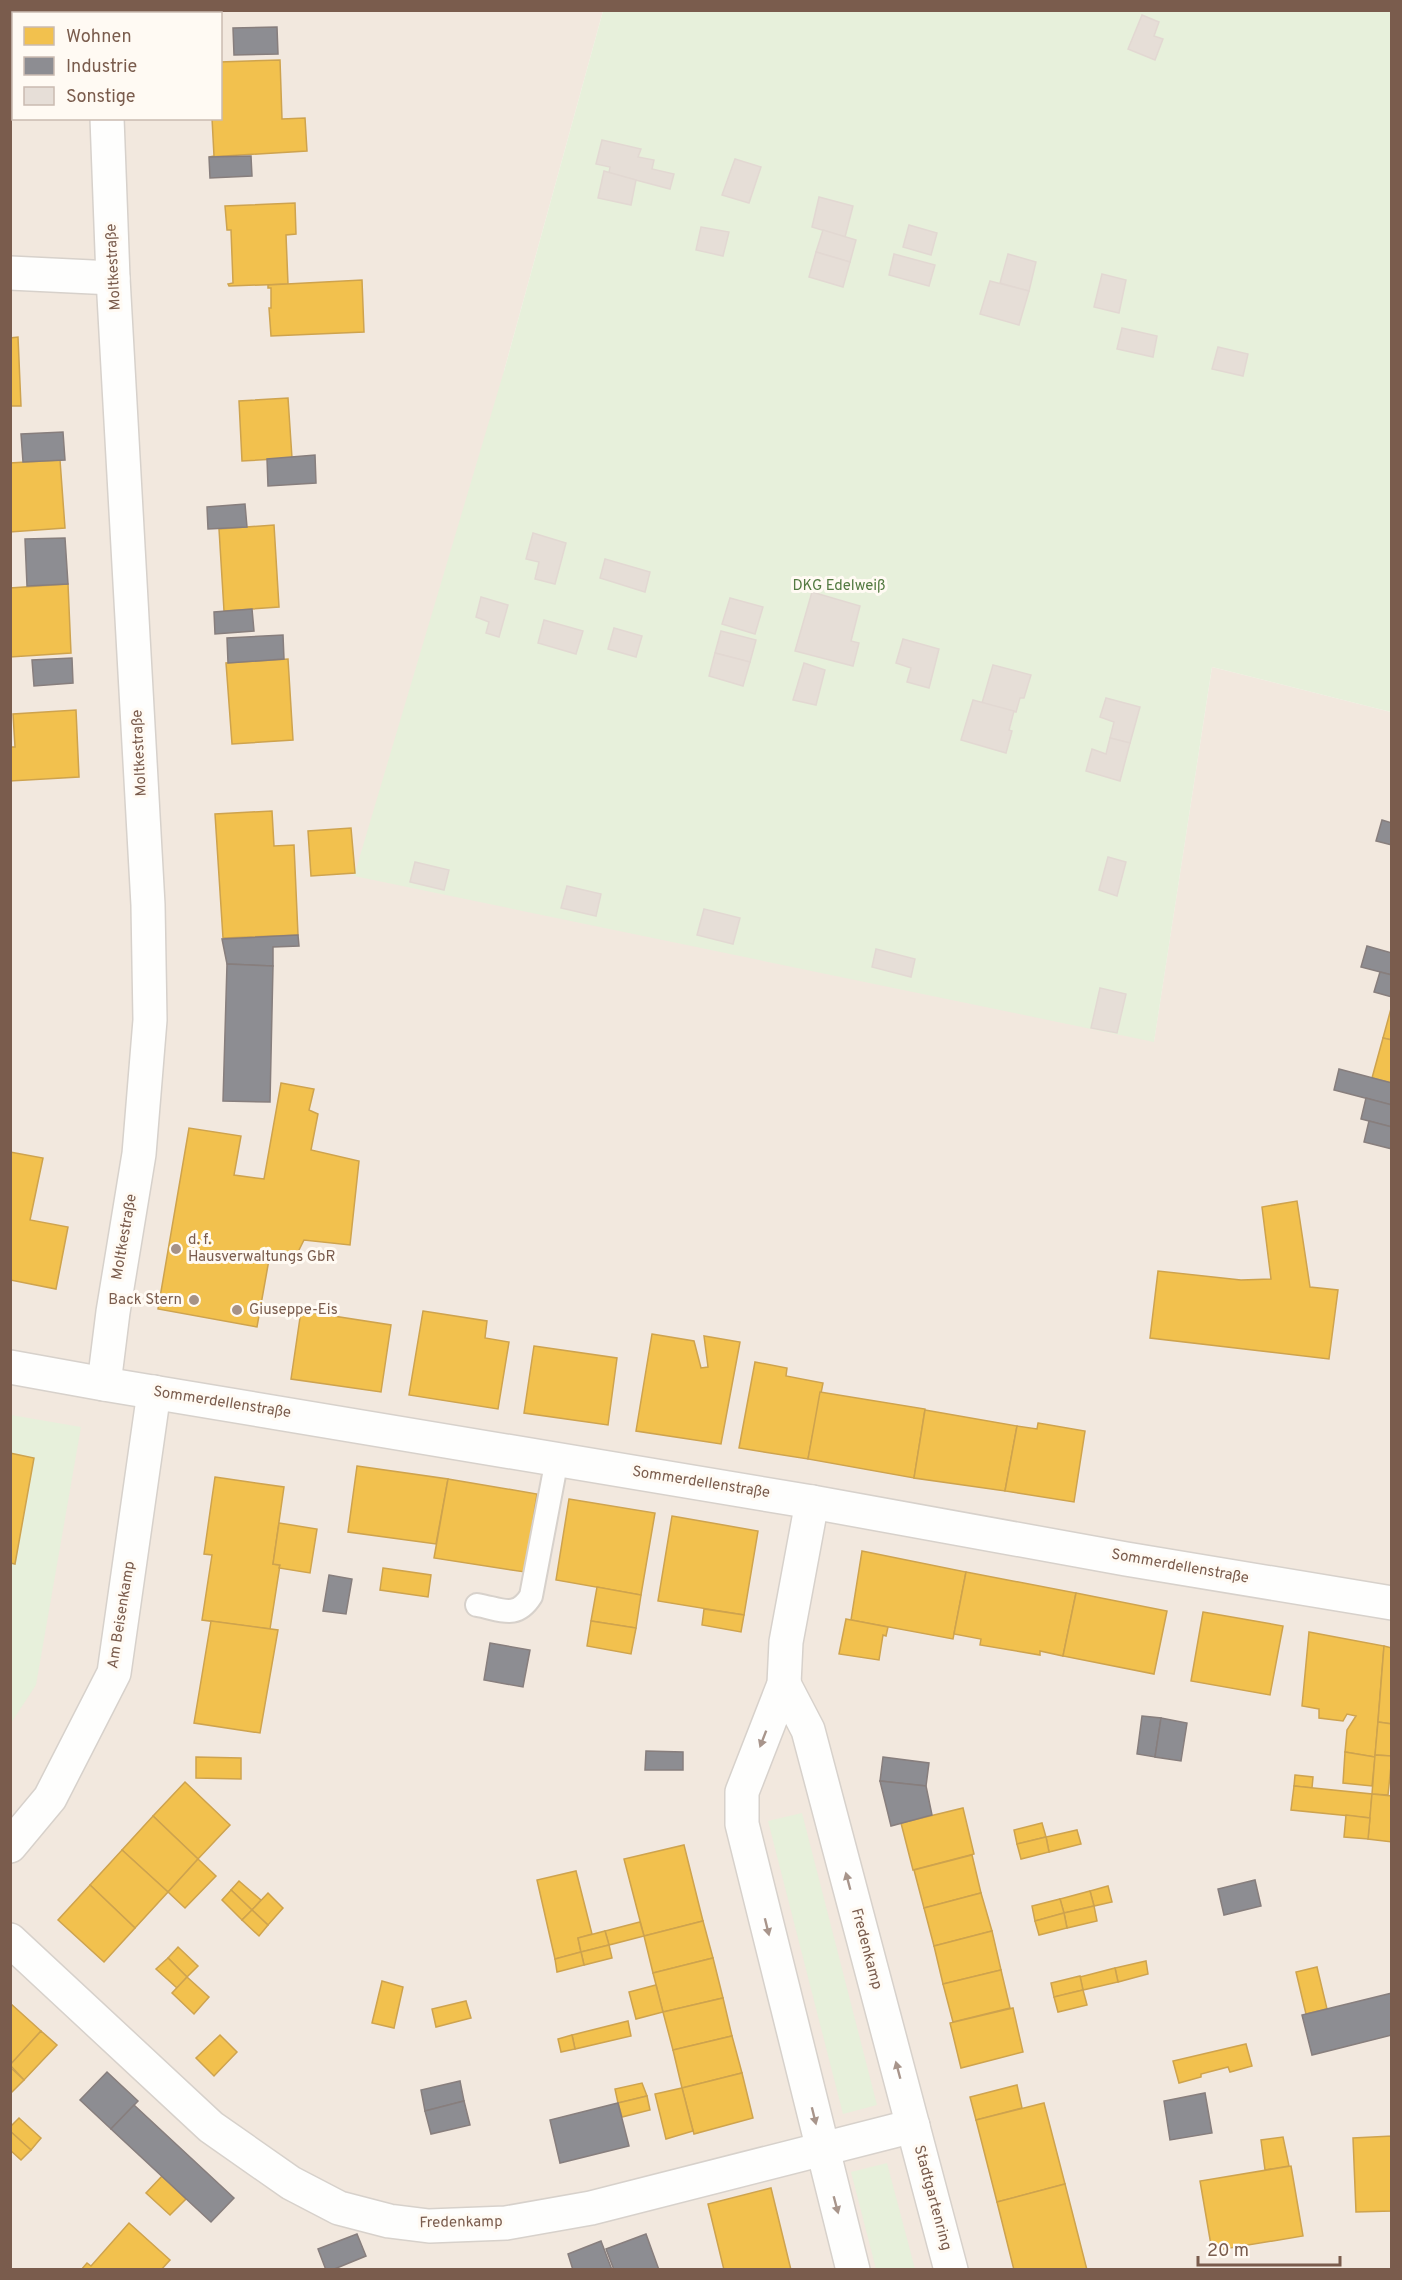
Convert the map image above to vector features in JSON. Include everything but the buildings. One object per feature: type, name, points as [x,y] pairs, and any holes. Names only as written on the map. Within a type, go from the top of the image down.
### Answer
[{"type":"street","name":"Moltkestraße","points":[[104,1384],[113,1312],[139,1154],[150,1020],[148,905],[113,278],[107,120]]},
{"type":"street","points":[[10,273],[113,278]]},
{"type":"street","name":"Sommerdellenstraße","points":[[10,1366],[104,1384],[812,1502],[1126,1559],[1392,1603]]},
{"type":"street","name":"Am Beisenkamp","points":[[10,1846],[50,1798],[114,1673],[153,1392]]},
{"type":"street","points":[[812,1502],[786,1641],[784,1684],[742,1792],[742,1824],[853,2270]]},
{"type":"street","name":"Fredenkamp","points":[[10,1940],[211,2127],[291,2183],[339,2208],[379,2218],[429,2226],[506,2223],[591,2208],[912,2126],[808,1730],[784,1684]]},
{"type":"street","name":"Stadtgartenring","points":[[912,2126],[951,2270]]},
{"type":"lane","points":[[477,1605],[513,1612],[524,1608],[531,1596],[557,1459]]},
{"type":"shaded area","points":[[11,11],[603,11],[504,371],[1154,1041],[1212,667],[1391,712],[1391,2269],[11,2270]]},
{"type":"green space","name":"DKG Edelweiß","points":[[603,11],[1391,11],[1391,712],[1212,667],[1154,1042],[354,876],[504,371]]},
{"type":"green space","points":[[11,1415],[81,1427],[36,1685],[11,1723]]},
{"type":"green space","points":[[802,1813],[877,2105],[843,2114],[768,1821]]},
{"type":"green space","points":[[887,2163],[915,2269],[876,2269],[851,2172]]},
{"type":"place","name":"d. f. Hausverwaltungs GbR","points":[[176,1249]]},
{"type":"place","name":"Back Stern","points":[[194,1300]]},
{"type":"place","name":"Giuseppe-Eis","points":[[237,1310]]}]
